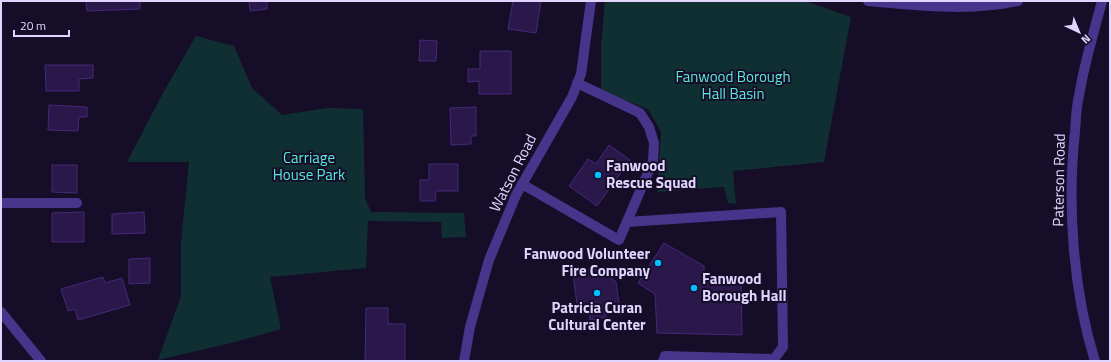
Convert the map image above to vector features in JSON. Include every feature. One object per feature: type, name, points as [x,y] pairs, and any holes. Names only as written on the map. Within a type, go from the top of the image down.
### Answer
[{"type":"street","name":"Watson Road","points":[[464,361],[470,327],[490,260],[516,195],[572,97],[581,74],[591,1]]},
{"type":"street","points":[[868,1],[930,7],[998,6],[1018,1]]},
{"type":"street","name":"Paterson Road","points":[[1095,361],[1085,323],[1078,283],[1072,222],[1072,159],[1078,96],[1102,1]]},
{"type":"street","points":[[522,184],[619,240],[653,161],[654,143],[649,127],[640,113],[577,83]]},
{"type":"street","points":[[1,203],[77,203]]},
{"type":"street","points":[[627,222],[781,212],[783,347],[774,360],[665,356],[663,361]]},
{"type":"street","points":[[1,312],[41,361]]},
{"type":"green space","name":"Fanwood Borough Hall Basin","points":[[605,1],[805,1],[851,17],[824,162],[733,171],[736,204],[728,203],[724,187],[657,192],[661,132],[648,109],[601,91],[601,45]]},
{"type":"green space","name":"Carriage House Park","points":[[196,36],[234,46],[252,88],[282,115],[327,108],[363,109],[365,198],[371,212],[464,213],[466,237],[442,238],[441,222],[368,221],[366,268],[270,277],[281,329],[235,342],[158,360],[181,296],[181,242],[189,162],[127,162],[163,93]]},
{"type":"building","points":[[86,1],[140,1],[140,9],[87,11]]},
{"type":"building","points":[[249,1],[267,1],[267,9],[250,11]]},
{"type":"building","points":[[513,1],[541,1],[536,33],[508,29]]},
{"type":"building","points":[[420,40],[437,41],[436,61],[419,61]]},
{"type":"building","points":[[480,51],[511,51],[511,94],[479,94],[479,81],[468,82],[468,69],[480,69]]},
{"type":"building","points":[[45,65],[93,65],[93,78],[79,79],[79,91],[46,91]]},
{"type":"building","points":[[49,105],[87,107],[87,117],[79,117],[78,131],[48,130]]},
{"type":"building","points":[[476,107],[476,136],[471,136],[471,144],[451,145],[450,108]]},
{"type":"building","name":"Fanwood Rescue Squad","points":[[609,145],[630,160],[597,206],[569,186],[588,159],[596,164]]},
{"type":"building","points":[[429,164],[458,164],[458,191],[436,191],[435,201],[420,201],[420,180],[429,180]]},
{"type":"building","points":[[52,165],[77,165],[77,193],[52,192]]},
{"type":"building","points":[[84,212],[84,242],[52,242],[52,213]]},
{"type":"building","points":[[144,212],[145,233],[112,234],[112,214]]},
{"type":"building","name":"Fanwood Borough Hall","points":[[664,243],[704,266],[704,277],[741,277],[742,335],[657,333],[655,294],[638,283]]},
{"type":"building","points":[[150,258],[150,283],[129,284],[129,259]]},
{"type":"building","name":"Patricia Curan Cultural Center","points":[[600,269],[616,282],[619,304],[604,306],[606,317],[590,320],[589,310],[578,312],[573,273]]},
{"type":"building","points":[[103,277],[105,283],[122,278],[130,305],[78,320],[75,309],[68,311],[61,289]]},
{"type":"building","points":[[366,308],[388,308],[388,324],[405,324],[405,361],[365,361]]},
{"type":"place","name":"Fanwood Rescue Squad","points":[[598,175]]},
{"type":"place","name":"Fanwood Volunteer Fire Company","points":[[658,263]]},
{"type":"place","name":"Fanwood Borough Hall","points":[[694,288]]},
{"type":"place","name":"Patricia Curan Cultural Center","points":[[597,293]]}]
